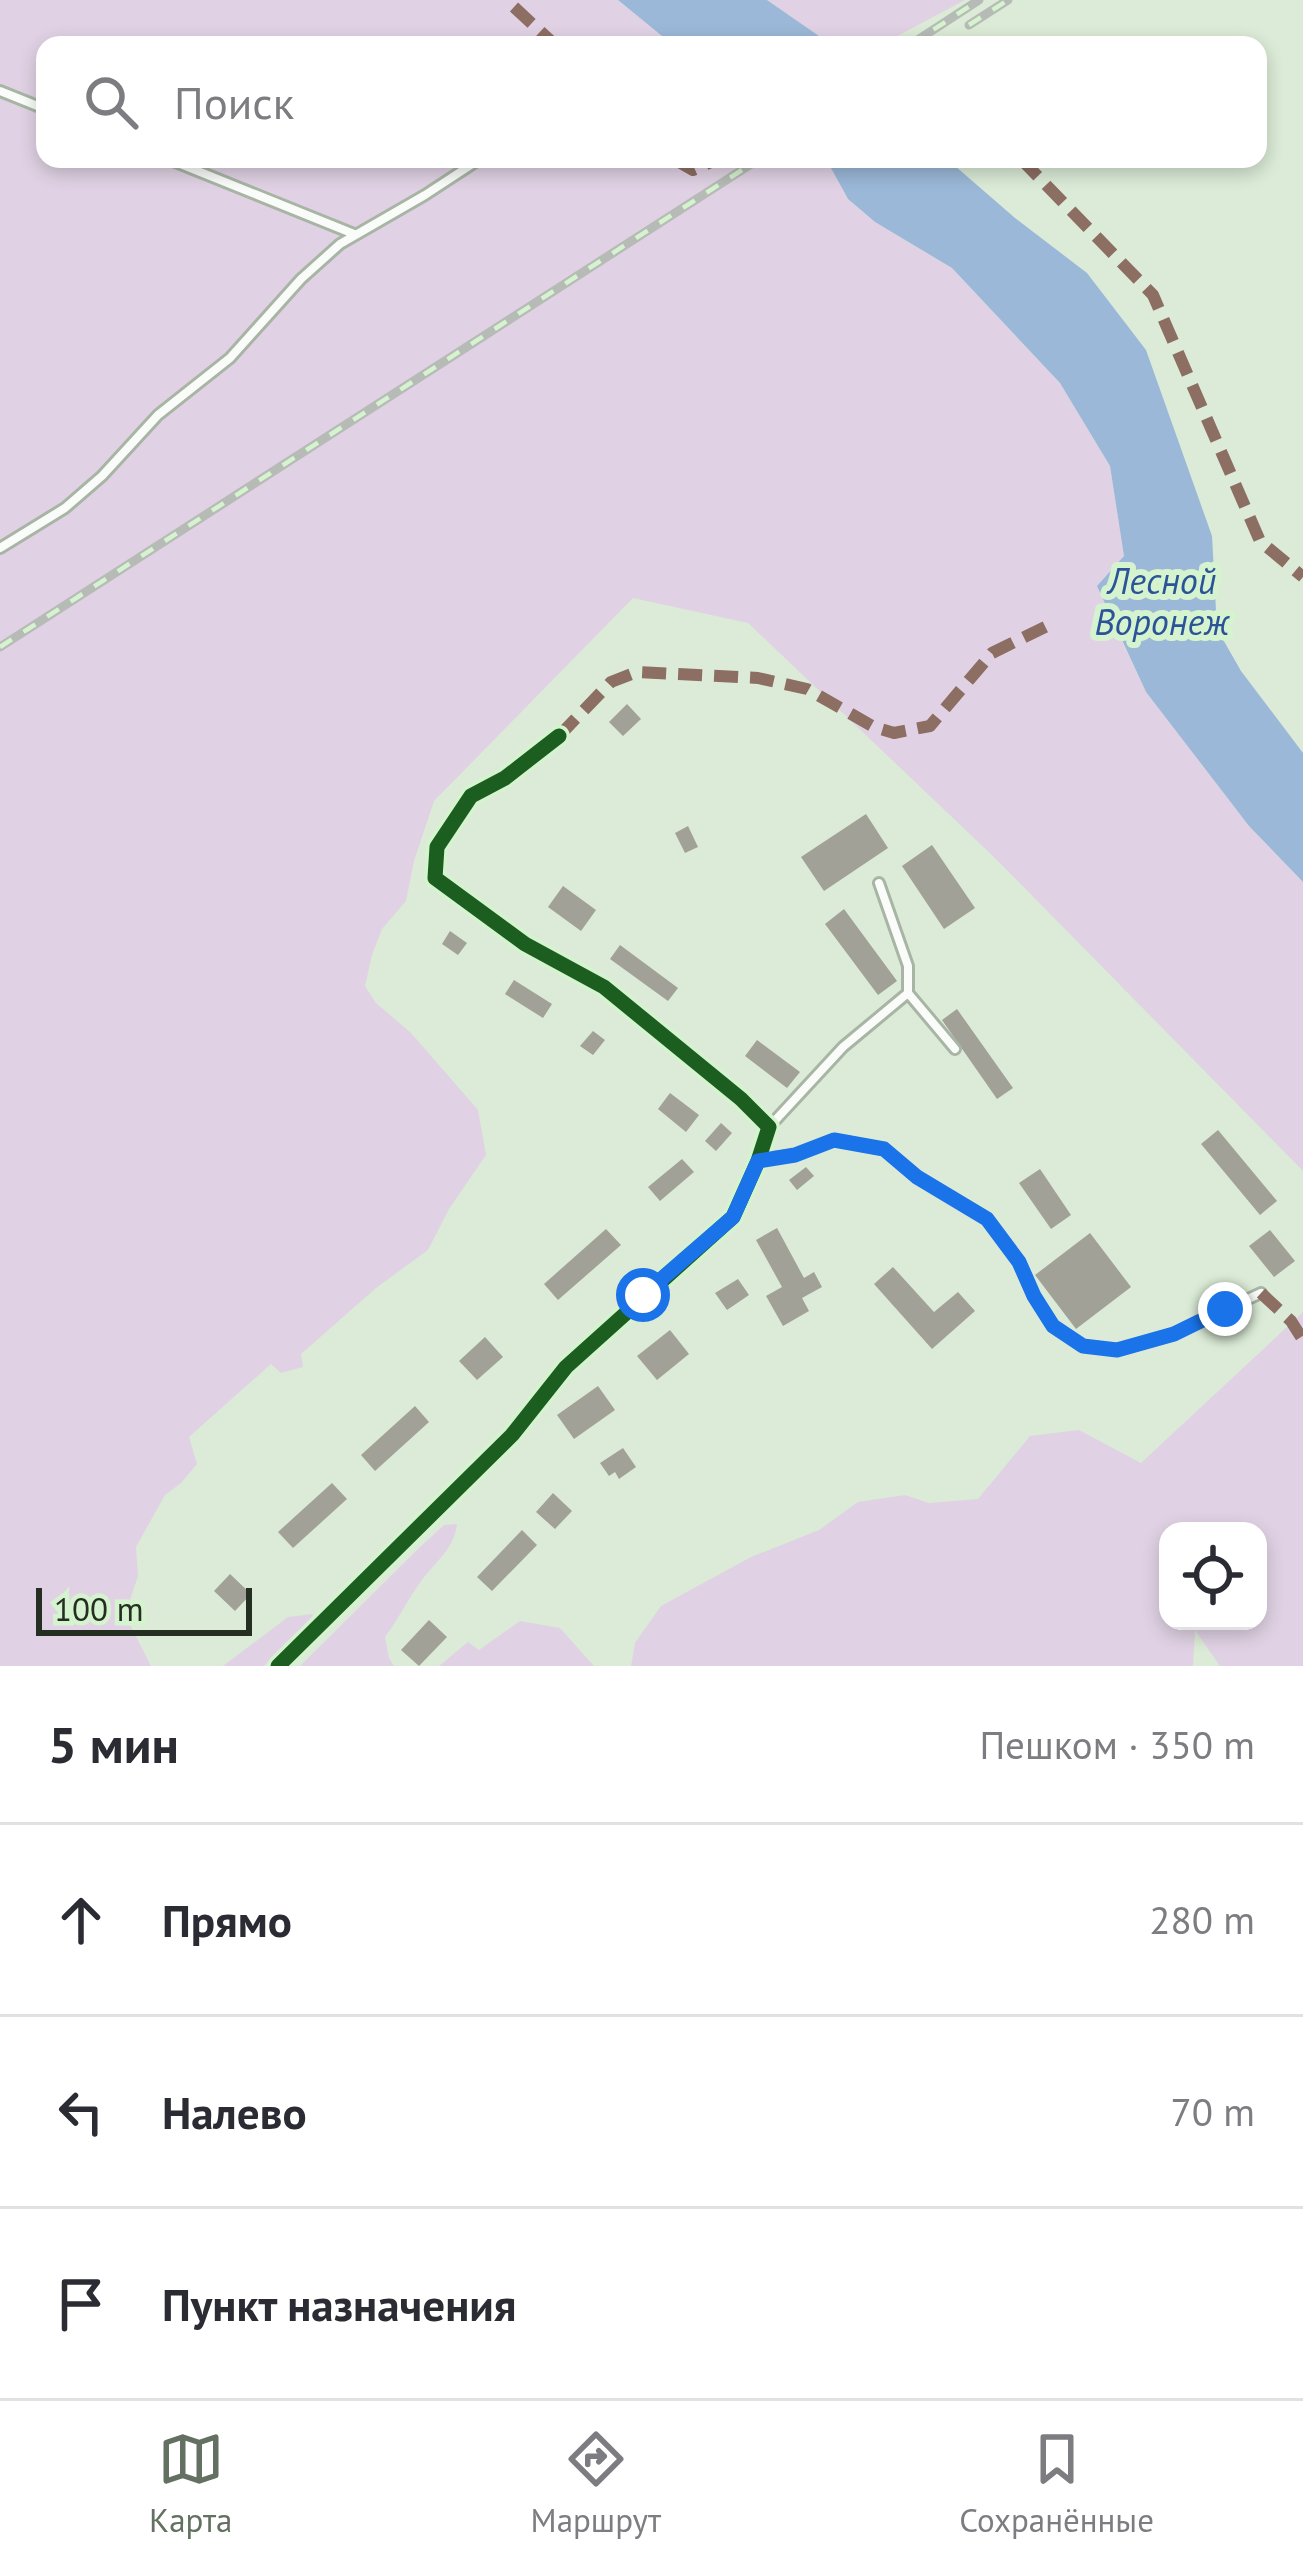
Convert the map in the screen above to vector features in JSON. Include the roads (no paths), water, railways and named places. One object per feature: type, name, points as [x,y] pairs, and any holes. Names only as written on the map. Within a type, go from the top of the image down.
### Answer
[{"type":"street","points":[[278,1666],[512,1435],[566,1366],[733,1217],[769,1127],[604,987],[525,944],[435,878],[437,847],[471,796],[506,778],[559,736]]},
{"type":"lane","points":[[0,91],[36,106]]},
{"type":"lane","points":[[190,168],[356,235]]},
{"type":"lane","points":[[0,548],[65,508],[103,476],[158,415],[230,358],[301,279],[340,244],[465,168]]},
{"type":"lane","points":[[879,884],[908,966],[908,993],[955,1049]]},
{"type":"lane","points":[[769,1127],[843,1047],[908,993]]},
{"type":"lane","points":[[758,1161],[795,1155],[834,1140],[884,1149],[917,1177],[987,1219],[1019,1262],[1053,1326],[1083,1346],[1117,1350],[1174,1334],[1261,1294]]},
{"type":"water","points":[[618,0],[767,0],[819,36],[662,36]]},
{"type":"water","name":"Лесной Воронеж","points":[[831,168],[957,168],[1087,273],[1146,350],[1212,536],[1217,629],[1241,671],[1303,753],[1303,882],[1249,826],[1146,692],[1097,586],[1124,556],[1110,466],[1060,383],[952,268],[875,222],[848,199]]},
{"type":"railway","points":[[924,36],[979,0]]},
{"type":"railway","points":[[969,25],[1008,0]]},
{"type":"railway","points":[[0,647],[745,168]]}]
